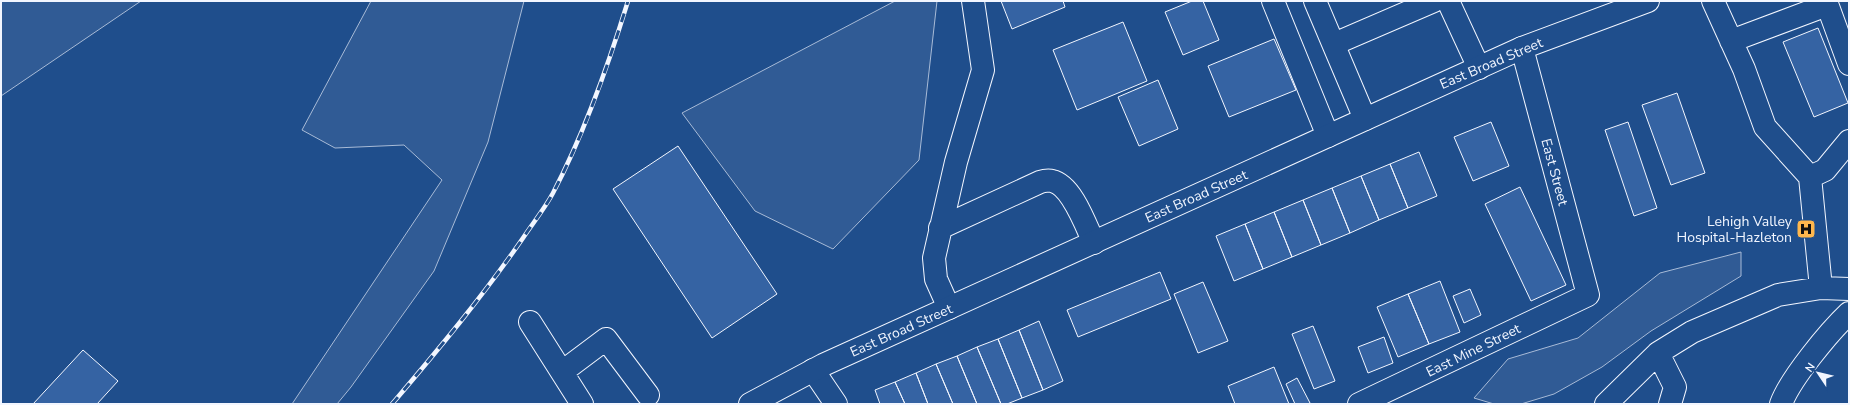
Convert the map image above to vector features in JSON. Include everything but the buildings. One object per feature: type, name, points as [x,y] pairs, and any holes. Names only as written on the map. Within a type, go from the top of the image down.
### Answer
[{"type":"main road","points":[[949,308],[936,279],[934,258],[956,162],[983,70],[973,1]]},
{"type":"main road","points":[[1273,1],[1328,136]]},
{"type":"main road","points":[[1315,1],[1365,120]]},
{"type":"main road","points":[[1334,44],[1434,1]]},
{"type":"main road","points":[[1448,1],[1479,68]]},
{"type":"main road","name":"East Broad Street","points":[[750,404],[812,370],[1522,48],[1648,1]]},
{"type":"main road","points":[[1713,1],[1744,69],[1765,127],[1810,177],[1821,288]]},
{"type":"main road","points":[[1731,41],[1826,3],[1849,64]]},
{"type":"main road","name":"East Street","points":[[1522,48],[1588,295]]},
{"type":"main road","points":[[1810,177],[1825,170],[1849,140]]},
{"type":"main road","points":[[940,228],[1040,182],[1053,181],[1064,188],[1074,200],[1094,243]]},
{"type":"main road","points":[[1606,404],[1658,353],[1692,332],[1758,302],[1778,295],[1821,288],[1849,289]]},
{"type":"main road","name":"East Mine Street","points":[[1373,401],[1588,295]]},
{"type":"main road","points":[[1781,404],[1784,396],[1810,358],[1849,313]]},
{"type":"main road","points":[[530,322],[581,404]]},
{"type":"main road","points":[[562,372],[606,339],[645,401]]},
{"type":"main road","points":[[1658,353],[1675,387],[1670,404]]},
{"type":"main road","points":[[812,370],[836,404]]},
{"type":"shaded area","points":[[1,1],[141,1],[1,96]]},
{"type":"shaded area","points":[[371,1],[524,1],[488,142],[434,271],[351,387],[337,404],[292,404],[442,180],[404,145],[335,148],[302,130]]},
{"type":"shaded area","points":[[895,1],[937,1],[919,160],[833,249],[755,211],[682,113]]},
{"type":"shaded area","points":[[1741,252],[1741,276],[1651,331],[1602,367],[1554,394],[1521,404],[1494,404],[1474,398],[1508,359],[1578,338],[1660,273]]},
{"type":"railway","points":[[392,404],[476,302],[508,260],[550,199],[586,123],[628,1]]},
{"type":"place","name":"Lehigh Valley Hospital-Hazleton","points":[[1806,229]]}]
